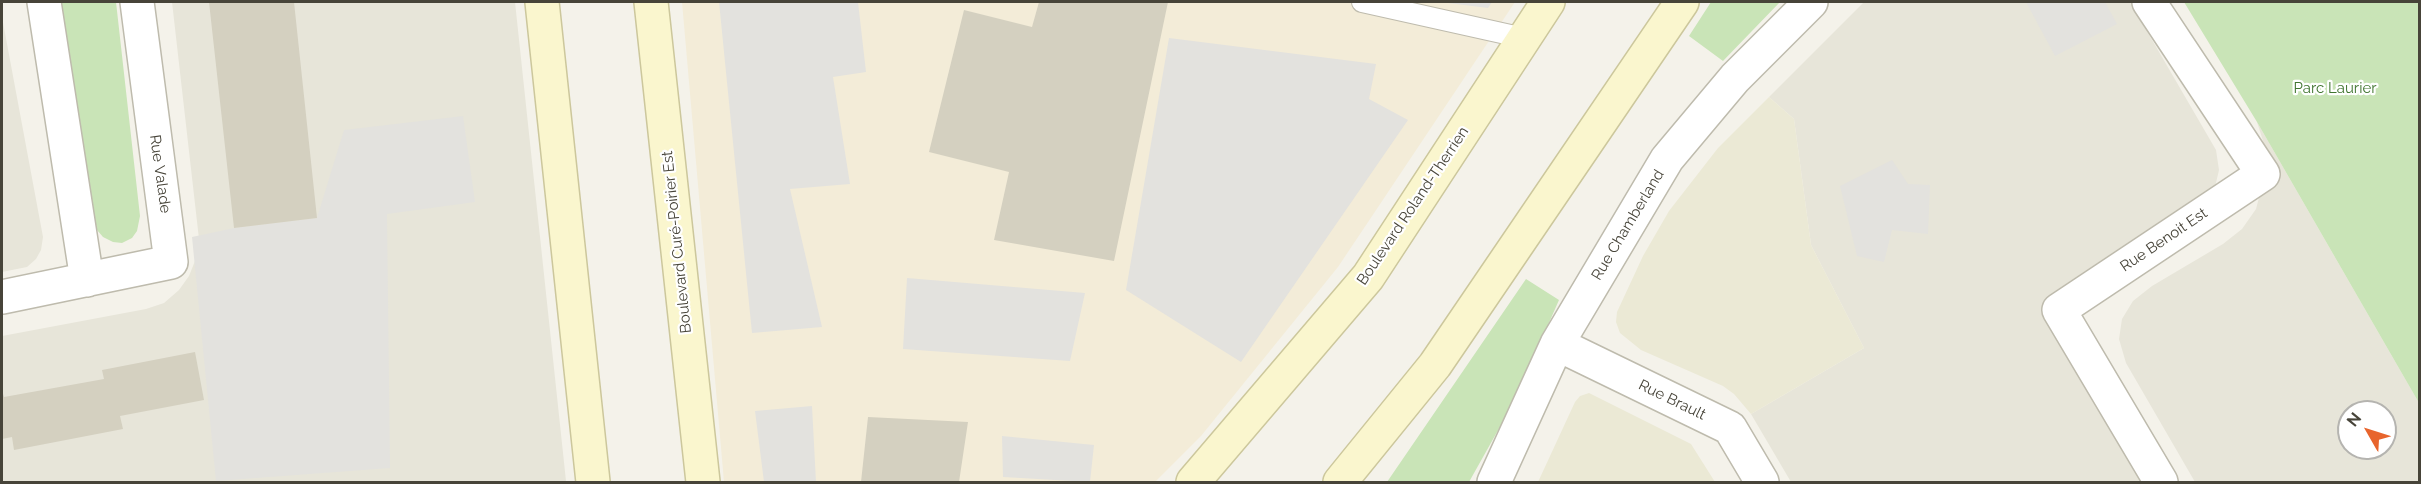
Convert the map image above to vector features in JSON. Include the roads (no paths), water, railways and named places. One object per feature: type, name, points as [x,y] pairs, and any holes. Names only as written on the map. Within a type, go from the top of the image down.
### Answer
[{"type":"main road","points":[[542,2],[593,483]]},
{"type":"main road","name":"Boulevard Curé-Poirier Est","points":[[651,2],[703,483]]},
{"type":"main road","name":"Boulevard Roland-Therrien","points":[[1193,483],[1368,277],[1548,2]]},
{"type":"main road","points":[[1340,483],[1435,365],[1682,2]]},
{"type":"street","points":[[44,2],[87,280]]},
{"type":"street","name":"Rue Valade","points":[[2,297],[171,262],[137,2]]},
{"type":"street","name":"Rue Chamberland","points":[[1494,483],[1557,344],[1667,159],[1735,78],[1811,2]]},
{"type":"street","name":"Rue Benoit Est","points":[[2149,2],[2263,174],[2059,310],[2161,483]]},
{"type":"street","name":"Rue Brault","points":[[1557,344],[1730,428],[1762,483]]},
{"type":"lane","points":[[1362,2],[1524,38]]},
{"type":"park label","name":"Parc Laurier","points":[[2335,88]]}]
